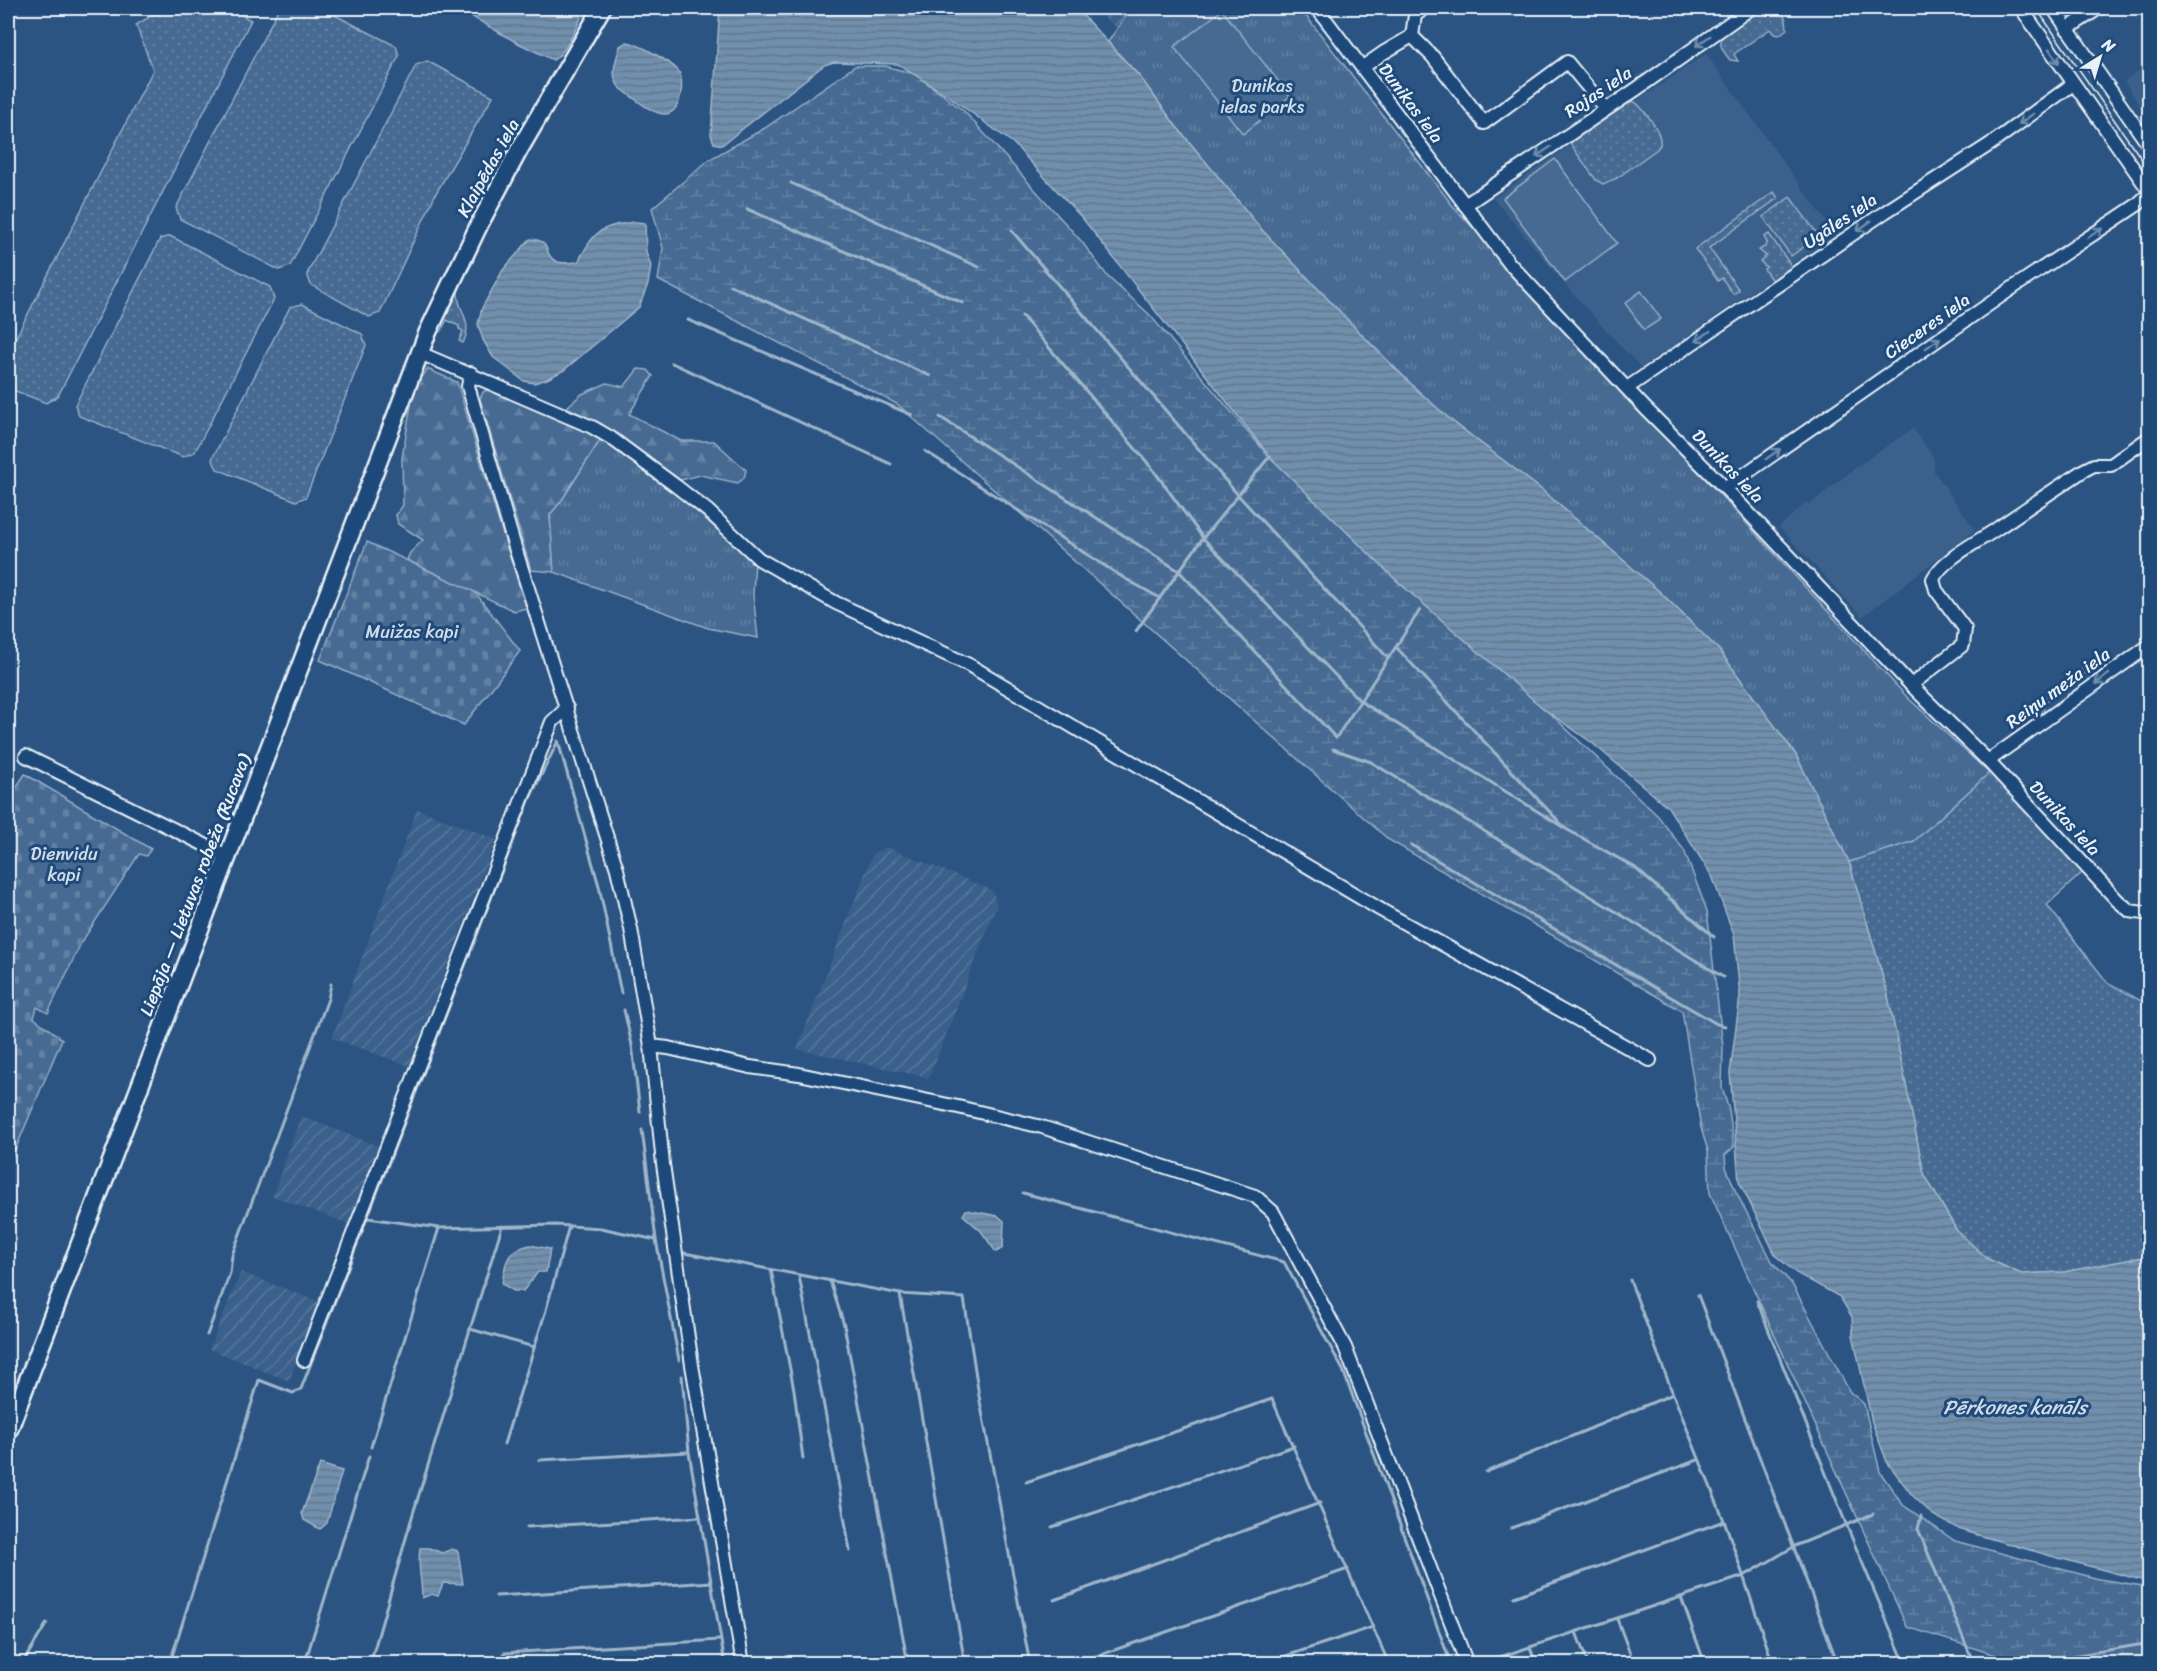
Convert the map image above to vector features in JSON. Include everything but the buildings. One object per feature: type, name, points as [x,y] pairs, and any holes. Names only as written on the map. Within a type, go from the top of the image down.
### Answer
[{"type":"highway","name":"Klaipēdas iela","points":[[420,353],[445,294],[480,223],[519,150],[602,9]]},
{"type":"highway","name":"Liepāja — Lietuvas robeža (Rucava)","points":[[8,1432],[420,353]]},
{"type":"street","name":"Dunikas iela","points":[[1317,8],[1509,263],[1911,685],[1988,761],[2118,900],[2130,911],[2150,914]]},
{"type":"street","points":[[1412,36],[1415,15],[1425,8]]},
{"type":"street","name":"Rojas iela","points":[[1465,205],[1751,8]]},
{"type":"street","points":[[2021,8],[2150,193]]},
{"type":"street","points":[[2053,8],[2150,147]]},
{"type":"street","points":[[2067,29],[2099,8]]},
{"type":"street","points":[[1363,68],[1412,36]]},
{"type":"street","points":[[1412,36],[1433,57],[1484,123],[1567,62],[1606,110]]},
{"type":"street","name":"Ugāles iela","points":[[1627,388],[1885,212],[1992,143],[2073,84]]},
{"type":"street","name":"Cieceres iela","points":[[1725,488],[2136,205],[2150,193]]},
{"type":"street","points":[[420,353],[592,427],[708,512],[759,559],[836,603],[969,665],[1381,910],[1650,1060]]},
{"type":"street","points":[[471,373],[468,386],[471,397],[513,541],[617,870],[631,929],[651,1046],[663,1164],[690,1353],[743,1664]]},
{"type":"street","points":[[1911,685],[1963,645],[1965,629],[1936,590],[1933,579],[1936,573],[1975,543],[2084,470],[2094,465],[2111,465],[2150,437]]},
{"type":"street","name":"Reiņu meža iela","points":[[1988,761],[2150,645]]},
{"type":"street","points":[[304,1360],[552,722],[567,708]]},
{"type":"street","points":[[26,756],[227,856]]},
{"type":"street","points":[[651,1046],[750,1067],[799,1074],[1042,1127],[1255,1196],[1273,1212],[1345,1347],[1467,1664]]},
{"type":"shaded area","points":[[1091,8],[1131,8],[1117,28]]},
{"type":"shaded area","points":[[1706,54],[1835,234],[1641,368],[1573,294],[1493,198]]},
{"type":"shaded area","points":[[2149,63],[2149,121],[2124,81]]},
{"type":"shaded area","points":[[1913,428],[1934,458],[1934,471],[1975,530],[1862,617],[1779,527],[1807,502],[1809,505],[1856,467]]},
{"type":"shaded area","points":[[417,809],[496,839],[409,1066],[332,1038]]},
{"type":"shaded area","points":[[887,847],[992,890],[997,905],[929,1078],[797,1049],[873,853]]},
{"type":"shaded area","points":[[301,1116],[378,1146],[349,1224],[272,1196]]},
{"type":"shaded area","points":[[241,1272],[320,1302],[289,1381],[209,1349]]},
{"type":"green space","points":[[164,8],[228,8],[251,20],[58,396],[46,403],[8,388],[8,353],[153,70],[136,25]]},
{"type":"green space","points":[[279,8],[321,8],[396,46],[399,56],[290,266],[279,270],[180,219],[176,208]]},
{"type":"green space","name":"Dunikas ielas parks","points":[[1131,8],[1300,8],[1453,206],[1907,697],[1989,773],[1914,841],[1849,862],[1796,755],[1719,650],[1660,592],[1542,490],[1452,421],[1417,390],[1262,230],[1176,126],[1140,77],[1108,42]]},
{"type":"green space","points":[[1763,8],[1778,8],[1786,19],[1787,29],[1779,35],[1774,34],[1770,29],[1734,54],[1738,61],[1730,60],[1721,45],[1723,35]]},
{"type":"green space","points":[[1222,10],[1290,96],[1243,134],[1174,47]]},
{"type":"green space","points":[[427,61],[493,96],[436,193],[380,313],[369,317],[311,285],[307,274],[416,65]]},
{"type":"green space","points":[[855,66],[885,66],[915,74],[964,111],[1082,242],[1108,277],[1149,314],[1266,453],[1396,580],[1555,718],[1658,816],[1684,850],[1707,911],[1723,1047],[1722,1088],[1729,1110],[1734,1147],[1725,1155],[1726,1167],[1736,1192],[1773,1263],[1792,1284],[1850,1392],[1864,1404],[1880,1472],[1903,1505],[1955,1541],[2099,1579],[2149,1587],[2149,1663],[2021,1663],[1907,1627],[1710,1193],[1708,1151],[1701,1128],[1682,1011],[1389,840],[897,404],[658,280],[663,248],[652,208],[710,159],[765,128]]},
{"type":"green space","points":[[1630,100],[1643,110],[1653,123],[1659,135],[1660,145],[1617,178],[1603,184],[1596,180],[1571,145],[1572,139]]},
{"type":"green space","points":[[1555,159],[1617,243],[1565,282],[1503,198]]},
{"type":"green space","points":[[1774,192],[1778,198],[1709,248],[1739,290],[1733,294],[1722,278],[1718,281],[1695,249]]},
{"type":"green space","points":[[1790,197],[1819,236],[1791,256],[1763,217]]},
{"type":"green space","points":[[1769,234],[1792,267],[1772,281],[1764,269],[1766,267],[1760,261],[1766,256],[1759,250],[1766,246],[1767,242],[1764,237]]},
{"type":"green space","points":[[170,236],[270,287],[274,299],[195,452],[183,457],[79,416],[75,405],[160,239]]},
{"type":"green space","points":[[474,260],[460,283],[458,293],[467,328],[463,343],[459,341],[463,331],[459,329],[459,326],[447,320],[441,331],[438,329],[469,261]]},
{"type":"green space","points":[[1641,291],[1661,319],[1644,330],[1625,303]]},
{"type":"green space","points":[[302,304],[362,334],[366,345],[306,497],[296,501],[217,469],[212,459],[290,307]]},
{"type":"green space","points":[[427,369],[457,382],[527,608],[514,611],[407,560],[410,553],[423,540],[398,524],[396,515],[403,505],[402,458],[413,393]]},
{"type":"green space","points":[[638,369],[648,370],[653,376],[629,414],[681,441],[714,441],[746,470],[744,478],[738,483],[700,475],[677,481],[595,422],[567,407],[582,394],[607,383],[624,387]]},
{"type":"green space","points":[[492,388],[588,430],[601,439],[550,515],[554,572],[531,570],[480,399],[483,392]]},
{"type":"green space","points":[[601,439],[673,491],[755,561],[753,594],[758,638],[708,628],[554,572],[550,515]]},
{"type":"green space","name":"Muižas kapi","points":[[367,542],[475,592],[520,651],[464,725],[320,660]]},
{"type":"green space","points":[[2096,649],[2107,664],[2102,673],[2092,669],[2043,703],[2044,712],[2040,716],[2028,715],[2025,711],[2099,657]]},
{"type":"green space","points":[[1989,773],[1997,776],[2084,871],[2047,905],[2107,982],[2141,1001],[2149,997],[2149,1256],[2064,1272],[2021,1274],[1988,1259],[1957,1231],[1924,1174],[1887,991],[1849,862],[1914,841]]},
{"type":"green space","name":"Dienvidu kapi","points":[[25,774],[151,849],[146,856],[139,854],[81,943],[48,1013],[37,1007],[34,1018],[62,1039],[8,1167],[8,800]]},
{"type":"water","points":[[457,8],[578,8],[581,18],[566,46],[553,60]]},
{"type":"water","name":"Pērkones kanāls","points":[[720,8],[1076,8],[1140,77],[1176,126],[1262,230],[1417,390],[1452,421],[1542,490],[1660,592],[1719,650],[1796,755],[1849,862],[1887,991],[1924,1174],[1957,1231],[1988,1259],[2021,1274],[2064,1272],[2149,1256],[2149,1582],[1961,1530],[1933,1515],[1912,1495],[1887,1462],[1872,1422],[1853,1335],[1852,1317],[1840,1297],[1796,1273],[1776,1256],[1739,1181],[1730,1073],[1740,996],[1734,935],[1712,876],[1668,807],[1591,742],[1544,709],[1396,580],[1271,458],[1083,219],[1013,143],[947,95],[898,64],[834,62],[824,65],[722,145],[714,143],[711,135]]},
{"type":"water","points":[[627,42],[655,54],[679,72],[682,83],[680,97],[678,104],[670,113],[659,113],[647,108],[620,88],[614,73],[615,62],[620,46]]},
{"type":"water","points":[[645,223],[646,252],[651,266],[648,284],[639,307],[564,370],[547,379],[534,383],[524,381],[493,357],[483,340],[478,324],[482,308],[503,270],[530,239],[542,242],[553,260],[565,263],[578,262],[589,243],[600,231],[614,225]]},
{"type":"water","points":[[966,1210],[998,1216],[1004,1221],[1003,1248],[996,1252],[981,1231],[963,1215]]},
{"type":"water","points":[[530,1245],[550,1249],[546,1272],[538,1272],[523,1291],[514,1291],[502,1284],[508,1258],[516,1250]]},
{"type":"water","points":[[320,1464],[342,1471],[327,1523],[320,1529],[304,1520],[302,1513]]},
{"type":"water","points":[[420,1548],[429,1548],[442,1553],[452,1549],[458,1551],[463,1584],[443,1583],[438,1596],[432,1594],[422,1598]]},
{"type":"waterway","points":[[791,183],[979,267]]},
{"type":"waterway","points":[[747,209],[963,303]]},
{"type":"waterway","points":[[1012,231],[1238,495],[1388,658]]},
{"type":"waterway","points":[[730,285],[930,376]]},
{"type":"waterway","points":[[1022,316],[1152,468],[1203,538],[1360,701],[1566,829],[1634,867],[1714,937]]},
{"type":"waterway","points":[[688,320],[912,415]]},
{"type":"waterway","points":[[672,363],[891,464]]},
{"type":"waterway","points":[[940,417],[1179,571],[1336,738],[1420,610]]},
{"type":"waterway","points":[[925,451],[1124,578],[1160,598]]},
{"type":"waterway","points":[[1136,631],[1203,538],[1270,456]]},
{"type":"waterway","points":[[1396,647],[1563,826]]},
{"type":"waterway","points":[[172,1656],[259,1380],[293,1393],[301,1389],[530,798],[558,741],[599,886],[621,993]]},
{"type":"waterway","points":[[1333,749],[1371,762],[1723,977]]},
{"type":"waterway","points":[[1411,845],[1717,1024],[1725,1026]]},
{"type":"waterway","points":[[207,1335],[230,1273],[232,1255],[328,999],[331,984]]},
{"type":"waterway","points":[[624,1010],[632,1045],[640,1112]]},
{"type":"waterway","points":[[642,1130],[656,1240]]},
{"type":"waterway","points":[[1023,1193],[1284,1262],[1343,1370],[1451,1664]]},
{"type":"waterway","points":[[368,1218],[439,1228],[555,1225],[601,1228],[656,1240],[679,1360]]},
{"type":"waterway","points":[[370,1664],[412,1517],[502,1226]]},
{"type":"waterway","points":[[504,1444],[546,1310],[569,1226]]},
{"type":"waterway","points":[[371,1447],[439,1228]]},
{"type":"waterway","points":[[679,1252],[900,1294],[964,1298],[979,1396],[1030,1664]]},
{"type":"waterway","points":[[771,1270],[794,1390],[803,1459]]},
{"type":"waterway","points":[[799,1276],[850,1551]]},
{"type":"waterway","points":[[1630,1280],[1727,1528],[1773,1664]]},
{"type":"waterway","points":[[830,1281],[844,1325],[908,1664]]},
{"type":"waterway","points":[[900,1294],[965,1664]]},
{"type":"waterway","points":[[1698,1295],[1838,1664]]},
{"type":"waterway","points":[[1757,1301],[1905,1664]]},
{"type":"waterway","points":[[470,1329],[534,1347]]},
{"type":"waterway","points":[[682,1376],[689,1452],[725,1664]]},
{"type":"waterway","points":[[1486,1472],[1673,1394]]},
{"type":"waterway","points":[[1026,1482],[1272,1399],[1389,1664]]},
{"type":"waterway","points":[[1052,1527],[1294,1446]]},
{"type":"waterway","points":[[540,1460],[688,1452]]},
{"type":"waterway","points":[[306,1659],[369,1456]]},
{"type":"waterway","points":[[1511,1528],[1698,1460]]},
{"type":"waterway","points":[[1054,1600],[1320,1503]]},
{"type":"waterway","points":[[1536,1664],[1530,1647],[1744,1576],[1795,1546],[1873,1514]]},
{"type":"waterway","points":[[1921,1516],[1918,1529],[1974,1664]]},
{"type":"waterway","points":[[527,1527],[700,1517]]},
{"type":"waterway","points":[[1514,1597],[1724,1521]]},
{"type":"waterway","points":[[1074,1664],[1348,1569]]},
{"type":"waterway","points":[[496,1596],[712,1582]]},
{"type":"waterway","points":[[1681,1597],[1705,1664]]},
{"type":"waterway","points":[[1617,1619],[1634,1664]]},
{"type":"waterway","points":[[22,1664],[47,1623]]},
{"type":"waterway","points":[[1262,1664],[1373,1627]]},
{"type":"waterway","points":[[1576,1632],[1588,1664]]},
{"type":"waterway","points":[[504,1653],[720,1640]]},
{"type":"waterway","points":[[2025,1664],[2150,1643]]},
{"type":"waterway","points":[[1479,1664],[1530,1647]]},
{"type":"waterway","points":[[78,1658],[111,1664]]},
{"type":"tram line","points":[[2036,8],[2150,171]]}]
